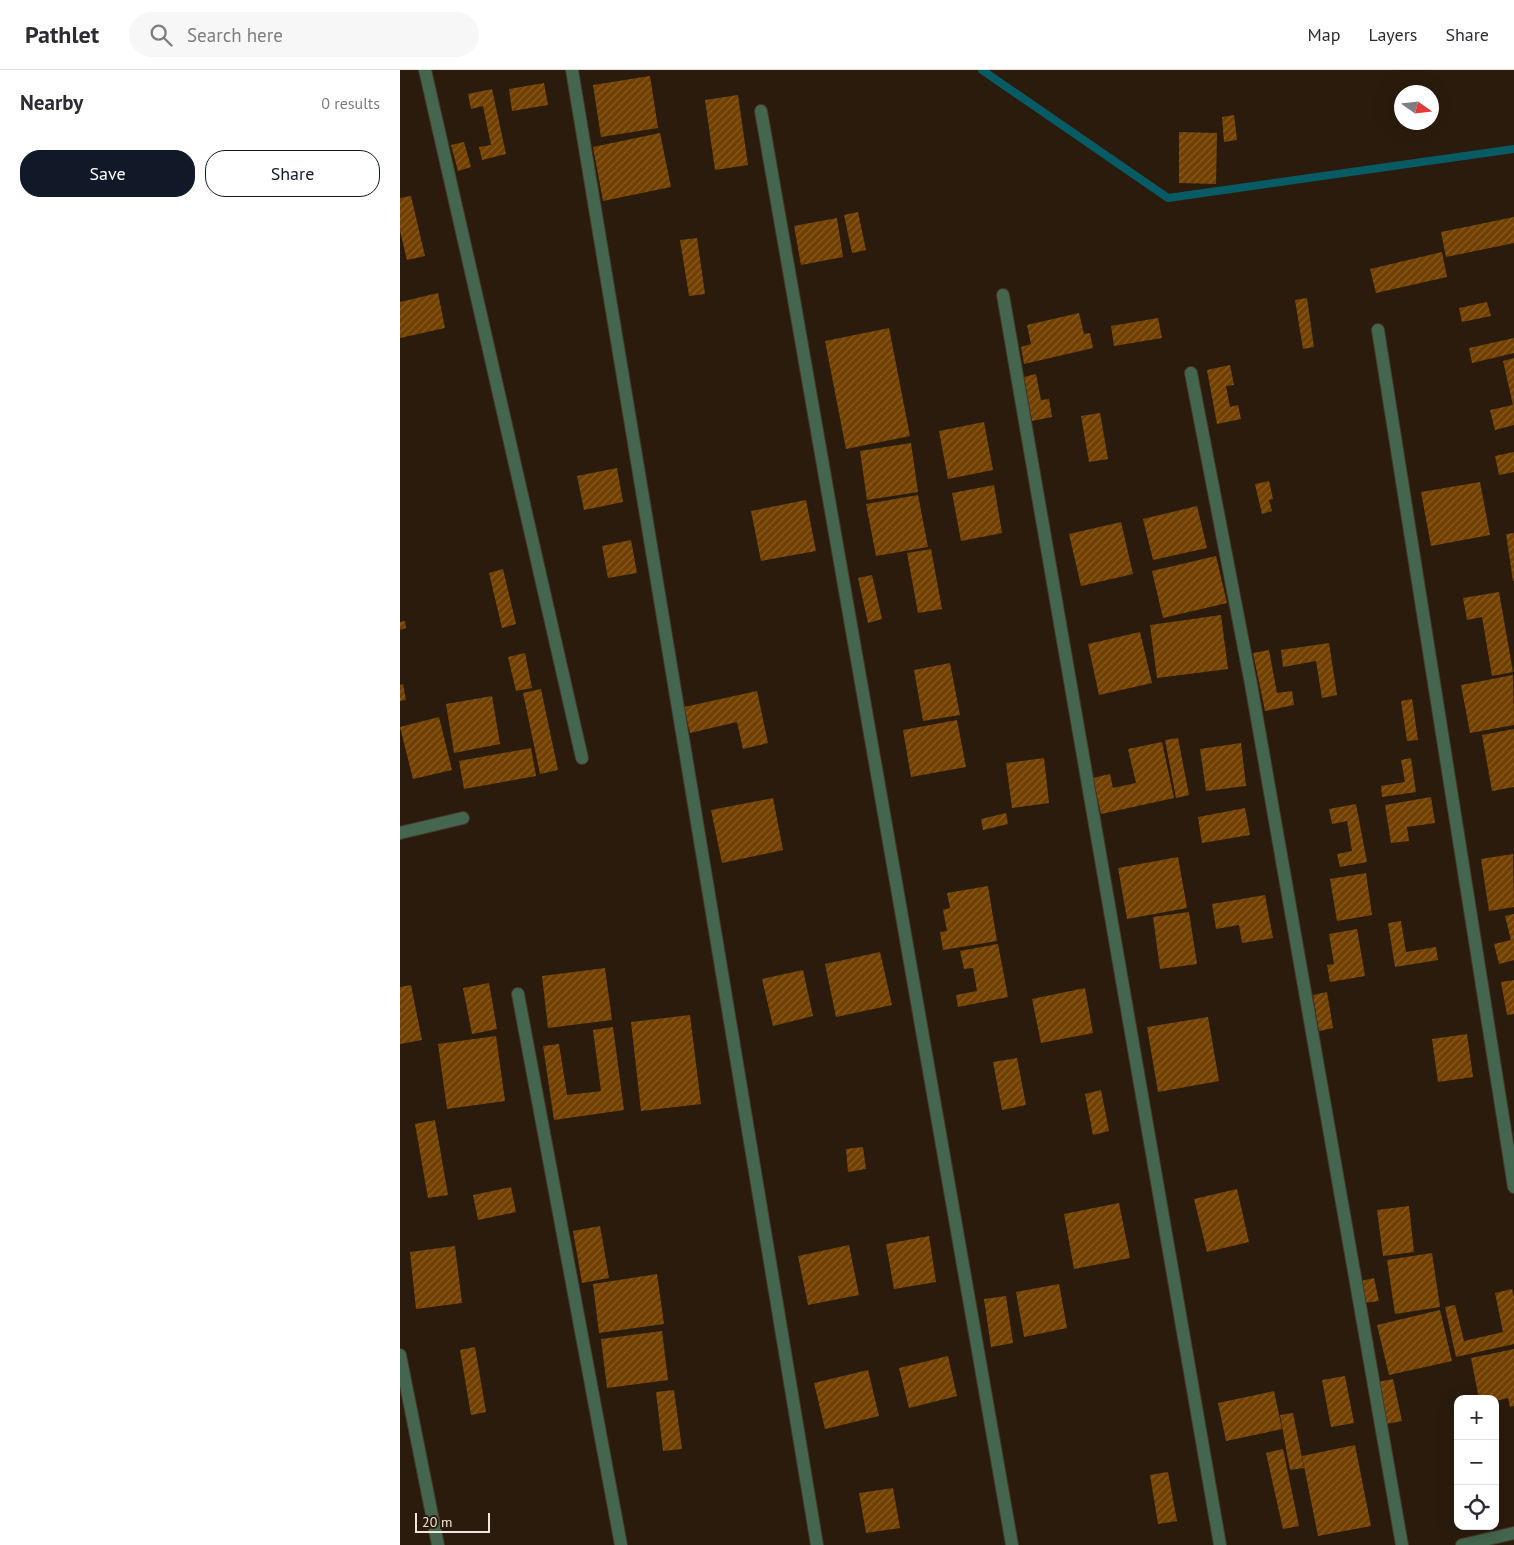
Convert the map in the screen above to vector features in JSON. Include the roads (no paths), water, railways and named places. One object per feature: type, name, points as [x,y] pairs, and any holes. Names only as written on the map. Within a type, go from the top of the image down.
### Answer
[{"type":"street","points":[[425,70],[582,758]]},
{"type":"street","points":[[572,70],[817,1545]]},
{"type":"street","points":[[762,112],[1012,1545]]},
{"type":"street","points":[[1003,295],[1220,1545]]},
{"type":"street","points":[[1378,330],[1514,1187]]},
{"type":"street","points":[[1191,373],[1251,684],[1402,1545]]},
{"type":"street","points":[[400,833],[463,818]]},
{"type":"street","points":[[518,994],[621,1545]]},
{"type":"street","points":[[400,1355],[438,1545]]},
{"type":"street","points":[[1462,1545],[1514,1533]]},
{"type":"waterway","points":[[982,70],[1168,198],[1514,149]]}]
